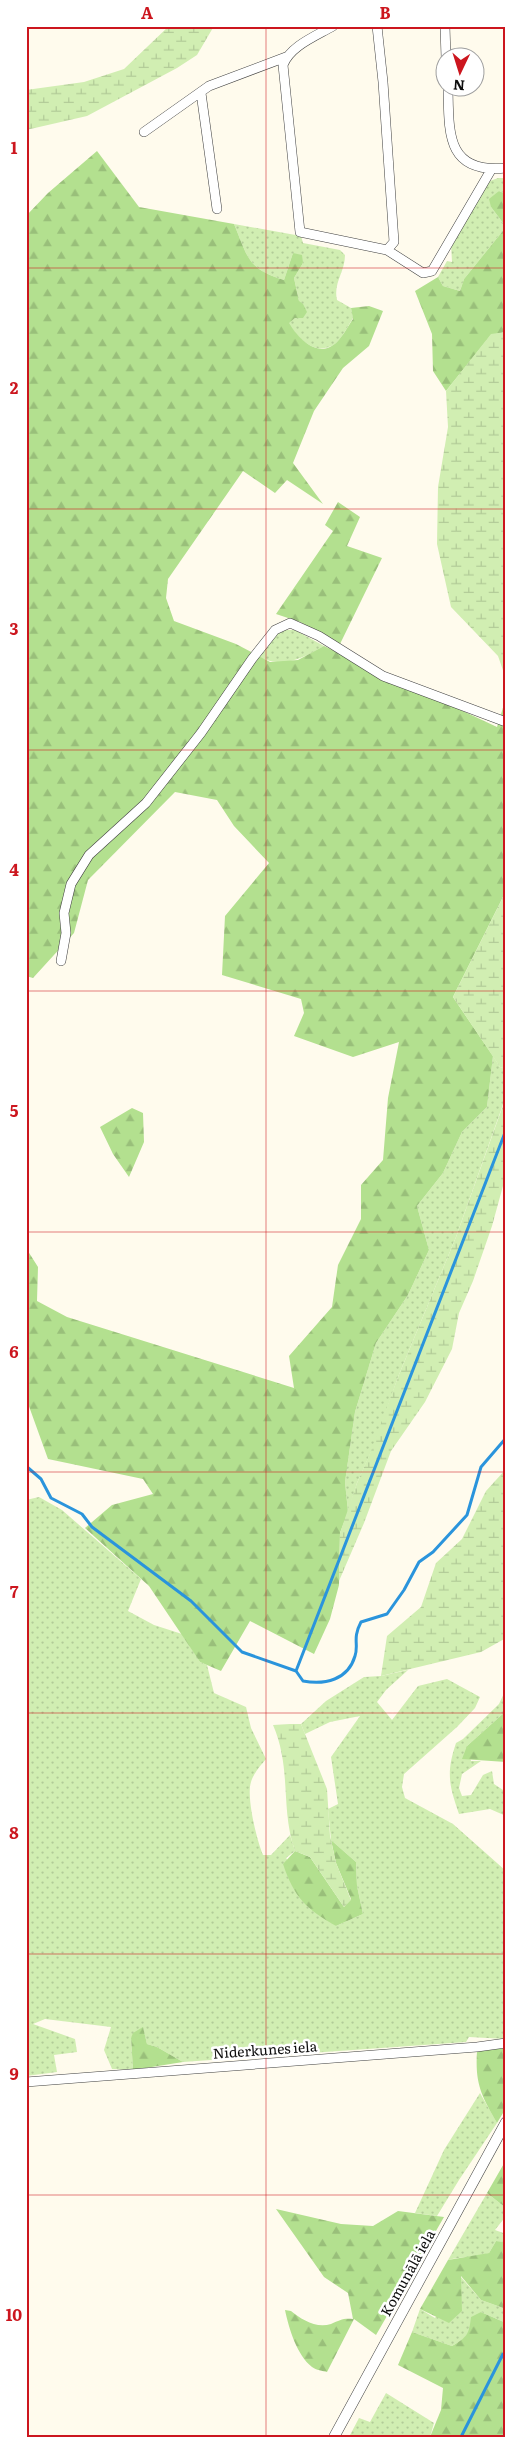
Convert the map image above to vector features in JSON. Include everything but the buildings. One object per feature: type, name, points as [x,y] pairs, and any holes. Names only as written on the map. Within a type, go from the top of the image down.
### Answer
[{"type":"street","points":[[144,132],[209,86],[286,57],[294,49],[333,26]]},
{"type":"street","points":[[377,26],[384,82],[394,242],[387,250]]},
{"type":"street","points":[[445,26],[446,48]]},
{"type":"street","points":[[286,57],[283,66],[300,232],[387,250],[423,273],[432,271],[491,170]]},
{"type":"street","points":[[201,93],[217,209]]},
{"type":"street","points":[[448,98],[450,136],[456,150],[466,163],[491,170],[506,168]]},
{"type":"street","points":[[61,961],[66,933],[64,913],[71,884],[85,862],[90,855],[146,803],[201,733],[252,659],[275,630],[290,622],[319,636],[383,676],[506,722]]},
{"type":"street","name":"Niderkunes iela","points":[[26,2082],[477,2047],[506,2043]]},
{"type":"street","name":"Komunālā iela","points":[[334,2437],[506,2122]]},
{"type":"green space","points":[[169,26],[214,26],[197,55],[177,68],[87,116],[26,130],[26,90],[84,82],[124,69]]},
{"type":"green space","points":[[97,151],[139,207],[234,224],[250,260],[272,276],[284,280],[293,253],[302,255],[303,263],[294,278],[299,301],[307,312],[303,318],[295,318],[289,323],[309,345],[323,349],[337,342],[353,319],[351,308],[369,306],[383,311],[369,346],[343,368],[314,411],[293,463],[323,504],[287,480],[275,493],[243,471],[168,579],[166,598],[174,621],[236,644],[270,662],[298,660],[324,646],[497,727],[506,698],[506,891],[453,997],[493,1056],[487,1107],[462,1132],[443,1173],[417,1206],[429,1250],[408,1295],[376,1343],[355,1412],[345,1482],[348,1512],[340,1533],[339,1585],[330,1619],[314,1654],[250,1621],[221,1671],[200,1662],[149,1586],[85,1528],[112,1505],[153,1494],[143,1479],[48,1459],[26,1398],[26,1248],[38,1267],[37,1301],[67,1317],[294,1388],[289,1356],[332,1307],[338,1265],[361,1219],[361,1185],[383,1160],[388,1098],[399,1042],[353,1057],[294,1036],[304,1013],[301,999],[222,975],[225,916],[269,863],[234,826],[217,800],[175,792],[88,880],[74,933],[33,978],[26,976],[26,216],[48,193]]},
{"type":"green space","points":[[506,178],[506,194],[499,191],[491,207],[506,227],[464,279],[460,291],[443,286],[438,277],[447,261],[452,262],[451,243],[490,181]]},
{"type":"green space","points":[[499,191],[506,194],[506,227],[491,207],[489,199]]},
{"type":"green space","points":[[234,224],[301,236],[303,243],[340,250],[345,255],[336,294],[337,300],[351,308],[353,318],[335,344],[321,348],[314,347],[302,340],[288,323],[295,318],[299,301],[294,278],[303,263],[293,253],[284,280],[263,271],[250,260]]},
{"type":"green space","points":[[506,227],[506,332],[491,335],[446,391],[433,371],[432,334],[415,291],[438,277],[443,286],[460,291],[464,279]]},
{"type":"green space","points":[[506,332],[506,679],[498,656],[451,607],[437,544],[438,487],[448,427],[446,391],[491,334]]},
{"type":"green space","points":[[338,502],[360,517],[347,546],[382,558],[340,644],[300,622],[276,614],[333,531],[325,525]]},
{"type":"green space","points":[[284,630],[295,630],[324,646],[292,661],[275,662],[257,656],[274,636]]},
{"type":"green space","points":[[506,891],[506,1069],[500,1067],[453,997]]},
{"type":"green space","points":[[493,1056],[500,1067],[506,1069],[506,1096],[456,1237],[398,1377],[375,1443],[357,1483],[348,1512],[345,1482],[355,1412],[376,1343],[408,1295],[429,1250],[417,1206],[443,1173],[462,1132],[487,1107]]},
{"type":"green space","points":[[506,1097],[506,1175],[492,1226],[473,1281],[459,1313],[452,1349],[425,1402],[391,1451],[364,1523],[339,1581],[340,1533],[357,1483],[371,1451],[398,1377],[456,1237]]},
{"type":"green space","points":[[132,1108],[143,1113],[144,1142],[129,1177],[113,1154],[100,1127]]},
{"type":"green space","points":[[506,1469],[506,1638],[481,1652],[381,1676],[387,1636],[421,1607],[436,1563],[462,1539],[486,1491]]},
{"type":"green space","points":[[39,1497],[62,1510],[141,1579],[128,1611],[154,1625],[182,1634],[200,1662],[207,1665],[214,1693],[246,1707],[251,1728],[266,1759],[253,1776],[250,1789],[253,1819],[263,1855],[271,1855],[290,1835],[295,1851],[286,1858],[336,1926],[363,1914],[357,1886],[356,1862],[331,1840],[328,1809],[338,1804],[331,1757],[360,1716],[330,1722],[305,1734],[301,1724],[326,1701],[364,1677],[381,1676],[408,1670],[386,1690],[377,1702],[392,1720],[418,1686],[447,1679],[480,1697],[475,1708],[457,1727],[404,1774],[402,1787],[405,1798],[453,1824],[506,1871],[506,2039],[469,2037],[466,2042],[183,2062],[157,2047],[147,2044],[143,2028],[131,2038],[133,2070],[112,2069],[104,2050],[111,2027],[45,2019],[33,2024],[75,2039],[77,2052],[54,2055],[57,2072],[26,2076],[26,1500]]},
{"type":"green space","points":[[506,1689],[506,1711],[467,1746],[471,1761],[481,1761],[462,1774],[459,1788],[462,1796],[471,1795],[483,1775],[492,1771],[494,1784],[506,1792],[506,1816],[490,1809],[459,1814],[450,1779],[451,1763],[456,1743],[463,1739],[499,1704]]},
{"type":"green space","points":[[506,1711],[506,1762],[462,1759],[467,1746]]},
{"type":"green space","points":[[301,1724],[327,1789],[330,1836],[336,1863],[351,1900],[344,1907],[310,1857],[295,1851],[288,1819],[282,1757],[273,1725]]},
{"type":"green space","points":[[331,1840],[356,1862],[357,1886],[363,1914],[336,1926],[317,1914],[302,1901],[292,1885],[283,1864],[295,1851],[310,1857],[344,1907],[351,1899],[336,1863]]},
{"type":"green space","points":[[143,2027],[147,2044],[157,2047],[183,2062],[133,2070],[131,2038],[133,2033]]},
{"type":"green space","points":[[506,2048],[506,2108],[497,2123],[480,2089],[477,2072],[477,2051]]},
{"type":"green space","points":[[480,2093],[497,2123],[437,2216],[415,2213],[444,2150]]},
{"type":"green space","points":[[506,2160],[506,2208],[487,2193]]},
{"type":"green space","points":[[487,2193],[506,2208],[506,2216],[495,2230],[506,2234],[506,2242],[496,2241],[489,2253],[484,2255],[448,2260]]},
{"type":"green space","points":[[276,2209],[341,2224],[373,2226],[398,2211],[444,2217],[376,2335],[354,2319],[327,2372],[312,2367],[302,2356],[291,2333],[285,2310],[291,2311],[309,2322],[320,2325],[331,2324],[344,2319],[353,2319],[348,2293],[324,2277]]},
{"type":"green space","points":[[496,2241],[506,2242],[506,2309],[481,2300],[461,2276],[462,2311],[449,2323],[420,2309],[448,2260],[489,2253]]},
{"type":"green space","points":[[460,2276],[481,2300],[506,2309],[506,2323],[481,2312],[465,2338],[452,2346],[412,2332],[420,2309],[435,2318]]},
{"type":"green space","points":[[481,2312],[506,2323],[506,2437],[430,2437],[441,2410],[443,2388],[398,2365],[412,2332],[452,2346],[466,2335],[471,2317]]},
{"type":"green space","points":[[386,2393],[434,2423],[430,2437],[349,2437],[359,2418],[370,2422]]},
{"type":"waterway","points":[[26,1466],[41,1479],[51,1498],[82,1514],[92,1527],[191,1601],[242,1652],[296,1671],[506,1130]]},
{"type":"waterway","points":[[296,1671],[303,1681],[311,1682],[335,1679],[347,1671],[355,1656],[356,1637],[361,1622],[387,1614],[404,1590],[419,1562],[433,1552],[467,1515],[481,1467],[506,1438]]},
{"type":"waterway","points":[[461,2437],[503,2354]]}]
